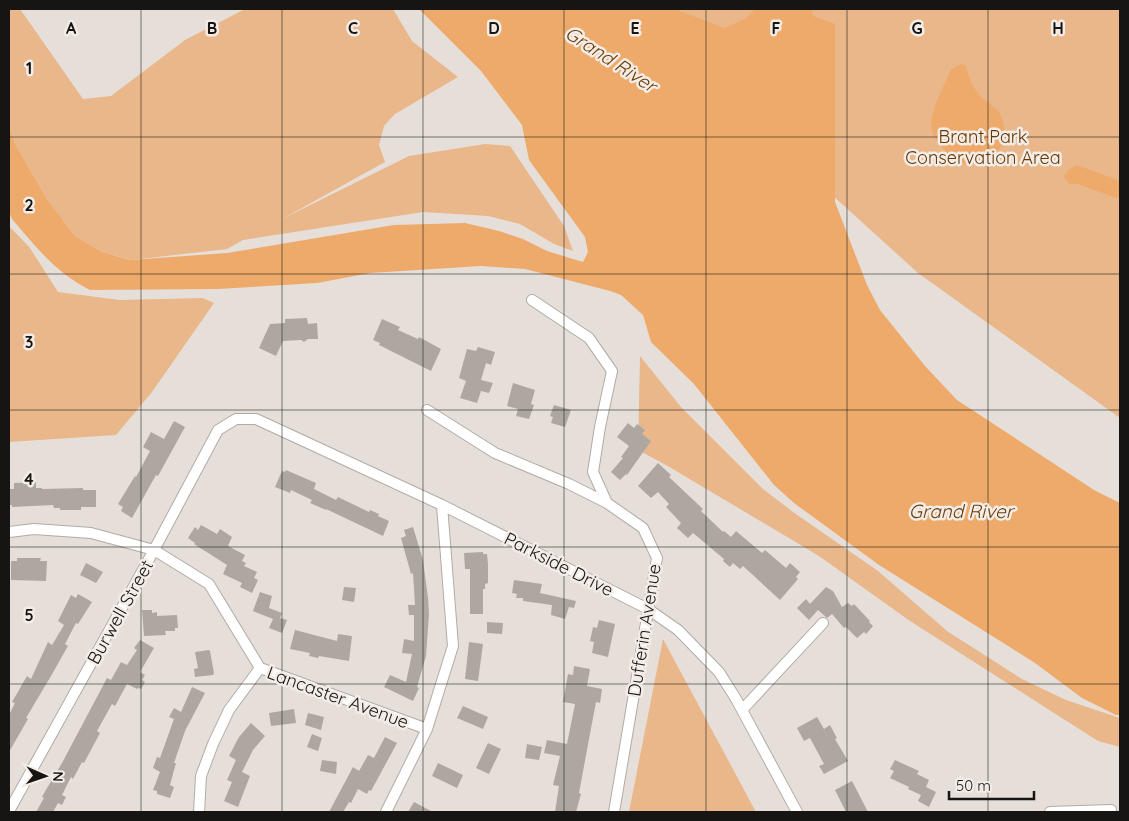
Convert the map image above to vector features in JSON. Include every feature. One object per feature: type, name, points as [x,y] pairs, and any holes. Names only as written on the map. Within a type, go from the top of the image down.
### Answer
[{"type":"street","name":"Dufferin Avenue","points":[[532,300],[589,338],[612,371],[593,472],[608,503],[643,528],[657,558],[614,812]]},
{"type":"street","points":[[427,410],[495,453],[569,484],[608,503]]},
{"type":"street","name":"Parkside Drive","points":[[236,419],[256,419],[442,505],[648,609],[678,630],[719,672],[742,710],[797,812]]},
{"type":"street","name":"Burwell Street","points":[[9,811],[154,550],[218,430],[236,419]]},
{"type":"street","points":[[386,812],[427,729],[453,646],[442,505]]},
{"type":"street","name":"Lancaster Avenue","points":[[9,532],[34,529],[91,533],[154,550],[209,584],[260,668],[427,729]]},
{"type":"street","points":[[742,710],[823,623]]},
{"type":"street","points":[[199,812],[201,776],[213,744],[229,710],[260,668]]},
{"type":"street","points":[[1050,812],[1111,810]]},
{"type":"green space","points":[[9,9],[20,9],[83,99],[111,96],[185,40],[245,9],[393,9],[412,41],[458,77],[395,114],[384,126],[379,145],[385,162],[282,219],[409,156],[485,144],[510,146],[564,226],[573,251],[554,244],[520,224],[488,216],[423,212],[243,240],[227,249],[131,260],[102,252],[75,236],[47,199],[14,142],[9,124]]},
{"type":"green space","name":"Brant Park Conservation Area","points":[[627,9],[1120,9],[1120,418],[918,273]]},
{"type":"green space","points":[[9,226],[30,248],[58,292],[120,300],[203,298],[214,303],[152,392],[116,435],[9,442]]},
{"type":"green space","points":[[640,356],[681,407],[763,489],[878,571],[947,631],[1022,679],[1066,700],[1120,718],[1120,747],[1098,741],[910,621],[819,556],[638,450]]},
{"type":"green space","points":[[663,639],[756,812],[629,812]]},
{"type":"water","name":"Grand River","points":[[419,9],[675,9],[724,28],[745,19],[755,9],[812,9],[813,16],[835,24],[835,202],[867,285],[880,310],[925,366],[957,400],[1094,490],[1120,503],[1120,715],[1116,715],[1082,698],[1035,663],[879,565],[794,503],[774,485],[694,384],[651,342],[643,315],[621,295],[525,269],[481,266],[370,273],[317,283],[218,289],[90,290],[67,276],[57,267],[38,249],[12,219],[9,212],[9,124],[14,142],[47,199],[75,236],[102,252],[130,260],[227,253],[394,225],[465,223],[499,231],[523,239],[547,251],[583,262],[588,252],[585,237],[529,160],[522,125],[481,71]]},
{"type":"water","points":[[961,64],[966,66],[968,75],[978,94],[1000,114],[1005,134],[1002,146],[998,150],[987,158],[974,163],[963,163],[948,154],[935,137],[931,127],[935,105],[951,69]]},
{"type":"water","points":[[1077,165],[1120,181],[1120,197],[1116,198],[1078,184],[1069,184],[1064,177],[1068,170]]},
{"type":"building","points":[[307,318],[308,324],[317,323],[318,339],[308,339],[304,342],[301,340],[283,341],[276,356],[259,348],[270,324],[285,323],[285,319]]},
{"type":"building","points":[[382,319],[400,327],[398,330],[418,339],[419,337],[441,349],[431,371],[379,345],[380,343],[373,340]]},
{"type":"building","points":[[478,347],[495,352],[491,365],[486,363],[481,380],[493,383],[489,393],[481,391],[477,403],[460,398],[466,381],[459,378],[467,349],[476,351]]},
{"type":"building","points":[[513,383],[535,390],[531,404],[534,405],[529,419],[516,416],[518,409],[507,406]]},
{"type":"building","points":[[554,405],[571,410],[565,427],[551,423],[553,417],[550,416]]},
{"type":"building","points":[[174,421],[185,427],[132,518],[121,511],[123,507],[118,504],[150,451],[143,447],[151,432],[164,439]]},
{"type":"building","points":[[628,423],[634,428],[637,424],[645,430],[642,434],[651,441],[627,475],[620,480],[611,472],[623,458],[621,457],[629,446],[617,437]]},
{"type":"building","points":[[658,463],[671,475],[669,477],[703,509],[701,511],[723,532],[731,537],[736,531],[762,553],[765,550],[786,568],[790,563],[800,572],[796,577],[798,579],[780,600],[743,566],[740,569],[733,563],[730,567],[723,561],[724,559],[693,533],[688,538],[677,528],[681,523],[666,507],[669,504],[658,492],[651,498],[638,486]]},
{"type":"building","points":[[286,470],[316,483],[314,489],[336,500],[338,497],[369,512],[370,510],[379,514],[378,516],[389,521],[383,536],[310,503],[312,500],[291,490],[290,493],[275,487],[282,471],[285,472]]},
{"type":"building","points":[[36,482],[36,488],[42,489],[83,488],[83,490],[96,490],[96,507],[81,507],[81,510],[60,510],[60,508],[54,508],[53,505],[12,507],[12,505],[9,505],[9,489],[14,489],[14,483]]},
{"type":"building","points":[[201,525],[217,534],[220,529],[232,537],[228,546],[245,555],[242,561],[246,563],[244,566],[257,572],[254,578],[258,580],[252,593],[240,587],[242,583],[223,574],[227,565],[194,544],[188,538],[195,527],[198,530]]},
{"type":"building","points":[[413,527],[423,560],[429,614],[426,656],[417,687],[419,688],[413,701],[384,687],[390,675],[406,682],[412,654],[402,653],[404,639],[414,641],[414,615],[409,615],[408,605],[415,605],[413,573],[411,574],[401,538],[406,536],[404,530]]},
{"type":"building","points":[[483,552],[483,554],[487,554],[488,583],[485,584],[485,589],[483,589],[483,614],[470,614],[470,569],[465,569],[464,553]]},
{"type":"building","points":[[17,558],[41,558],[40,561],[47,561],[46,581],[11,580],[11,561],[17,561]]},
{"type":"building","points":[[86,563],[103,572],[96,583],[80,575]]},
{"type":"building","points":[[514,580],[542,584],[540,593],[576,601],[574,608],[569,607],[565,619],[551,615],[552,605],[523,601],[523,598],[516,598],[517,594],[512,593]]},
{"type":"building","points":[[344,587],[356,588],[354,602],[342,600]]},
{"type":"building","points":[[826,587],[833,591],[842,607],[848,603],[852,606],[854,604],[870,621],[873,626],[866,634],[864,632],[857,638],[846,627],[844,628],[832,614],[827,618],[818,610],[809,620],[797,608],[806,599],[810,604]]},
{"type":"building","points":[[260,592],[272,596],[269,608],[282,613],[280,618],[287,620],[282,633],[269,628],[273,619],[253,611]]},
{"type":"building","points":[[78,594],[92,602],[78,624],[76,623],[65,644],[68,646],[26,718],[28,719],[9,752],[9,715],[15,703],[12,702],[27,676],[31,679],[48,642],[52,645],[64,625],[58,621],[71,595],[76,598]]},
{"type":"building","points":[[142,610],[152,610],[152,613],[157,612],[157,616],[177,615],[178,628],[175,628],[175,631],[165,631],[166,635],[144,636]]},
{"type":"building","points":[[599,620],[615,624],[608,657],[592,653],[594,642],[590,641],[593,627],[597,628]]},
{"type":"building","points":[[487,622],[503,623],[502,634],[487,633]]},
{"type":"building","points":[[295,630],[337,641],[338,634],[352,636],[349,661],[319,656],[318,658],[309,656],[310,653],[290,649]]},
{"type":"building","points":[[140,640],[154,648],[140,672],[145,675],[142,680],[145,682],[141,689],[127,684],[115,706],[112,704],[97,731],[100,733],[84,763],[82,762],[73,779],[71,777],[62,795],[66,797],[62,805],[58,803],[53,812],[36,812],[44,798],[42,797],[107,678],[111,680],[121,662],[127,665],[137,650],[134,648]]},
{"type":"building","points":[[469,642],[483,644],[478,681],[465,679]]},
{"type":"building","points":[[209,650],[213,675],[195,677],[194,669],[198,668],[195,652]]},
{"type":"building","points":[[574,666],[590,669],[587,686],[602,689],[600,703],[596,702],[579,793],[581,794],[576,812],[555,812],[559,786],[553,785],[560,756],[544,753],[547,740],[567,744],[575,704],[563,702],[568,674],[573,675]]},
{"type":"building","points":[[192,687],[205,693],[185,731],[174,763],[176,763],[170,785],[174,787],[170,798],[157,794],[157,791],[153,790],[160,772],[153,768],[157,757],[160,758],[174,719],[169,717],[174,708],[181,712]]},
{"type":"building","points":[[463,706],[488,717],[483,729],[457,718]]},
{"type":"building","points":[[294,709],[296,723],[271,726],[269,713]]},
{"type":"building","points":[[308,713],[324,717],[321,730],[305,725]]},
{"type":"building","points":[[817,717],[824,729],[830,725],[837,738],[835,739],[848,761],[824,774],[819,766],[824,764],[810,738],[804,741],[797,728]]},
{"type":"building","points":[[251,723],[265,736],[253,750],[242,772],[250,776],[238,807],[224,801],[232,782],[227,780],[236,760],[229,756],[239,737]]},
{"type":"building","points":[[312,734],[322,738],[318,751],[307,747]]},
{"type":"building","points":[[385,737],[397,743],[371,791],[369,790],[367,794],[358,789],[351,803],[349,802],[343,812],[329,812],[353,767],[359,771],[368,755],[374,758]]},
{"type":"building","points":[[488,743],[501,749],[489,774],[476,768]]},
{"type":"building","points":[[527,744],[542,747],[539,760],[525,758]]},
{"type":"building","points":[[322,760],[337,762],[336,774],[320,771]]},
{"type":"building","points":[[895,760],[919,771],[917,774],[929,780],[926,787],[936,792],[929,807],[918,801],[921,795],[890,778],[894,771],[890,769]]},
{"type":"building","points":[[438,763],[463,775],[457,788],[432,776]]},
{"type":"building","points":[[852,781],[868,812],[846,812],[835,790]]},
{"type":"building","points":[[414,802],[433,812],[408,812]]}]
